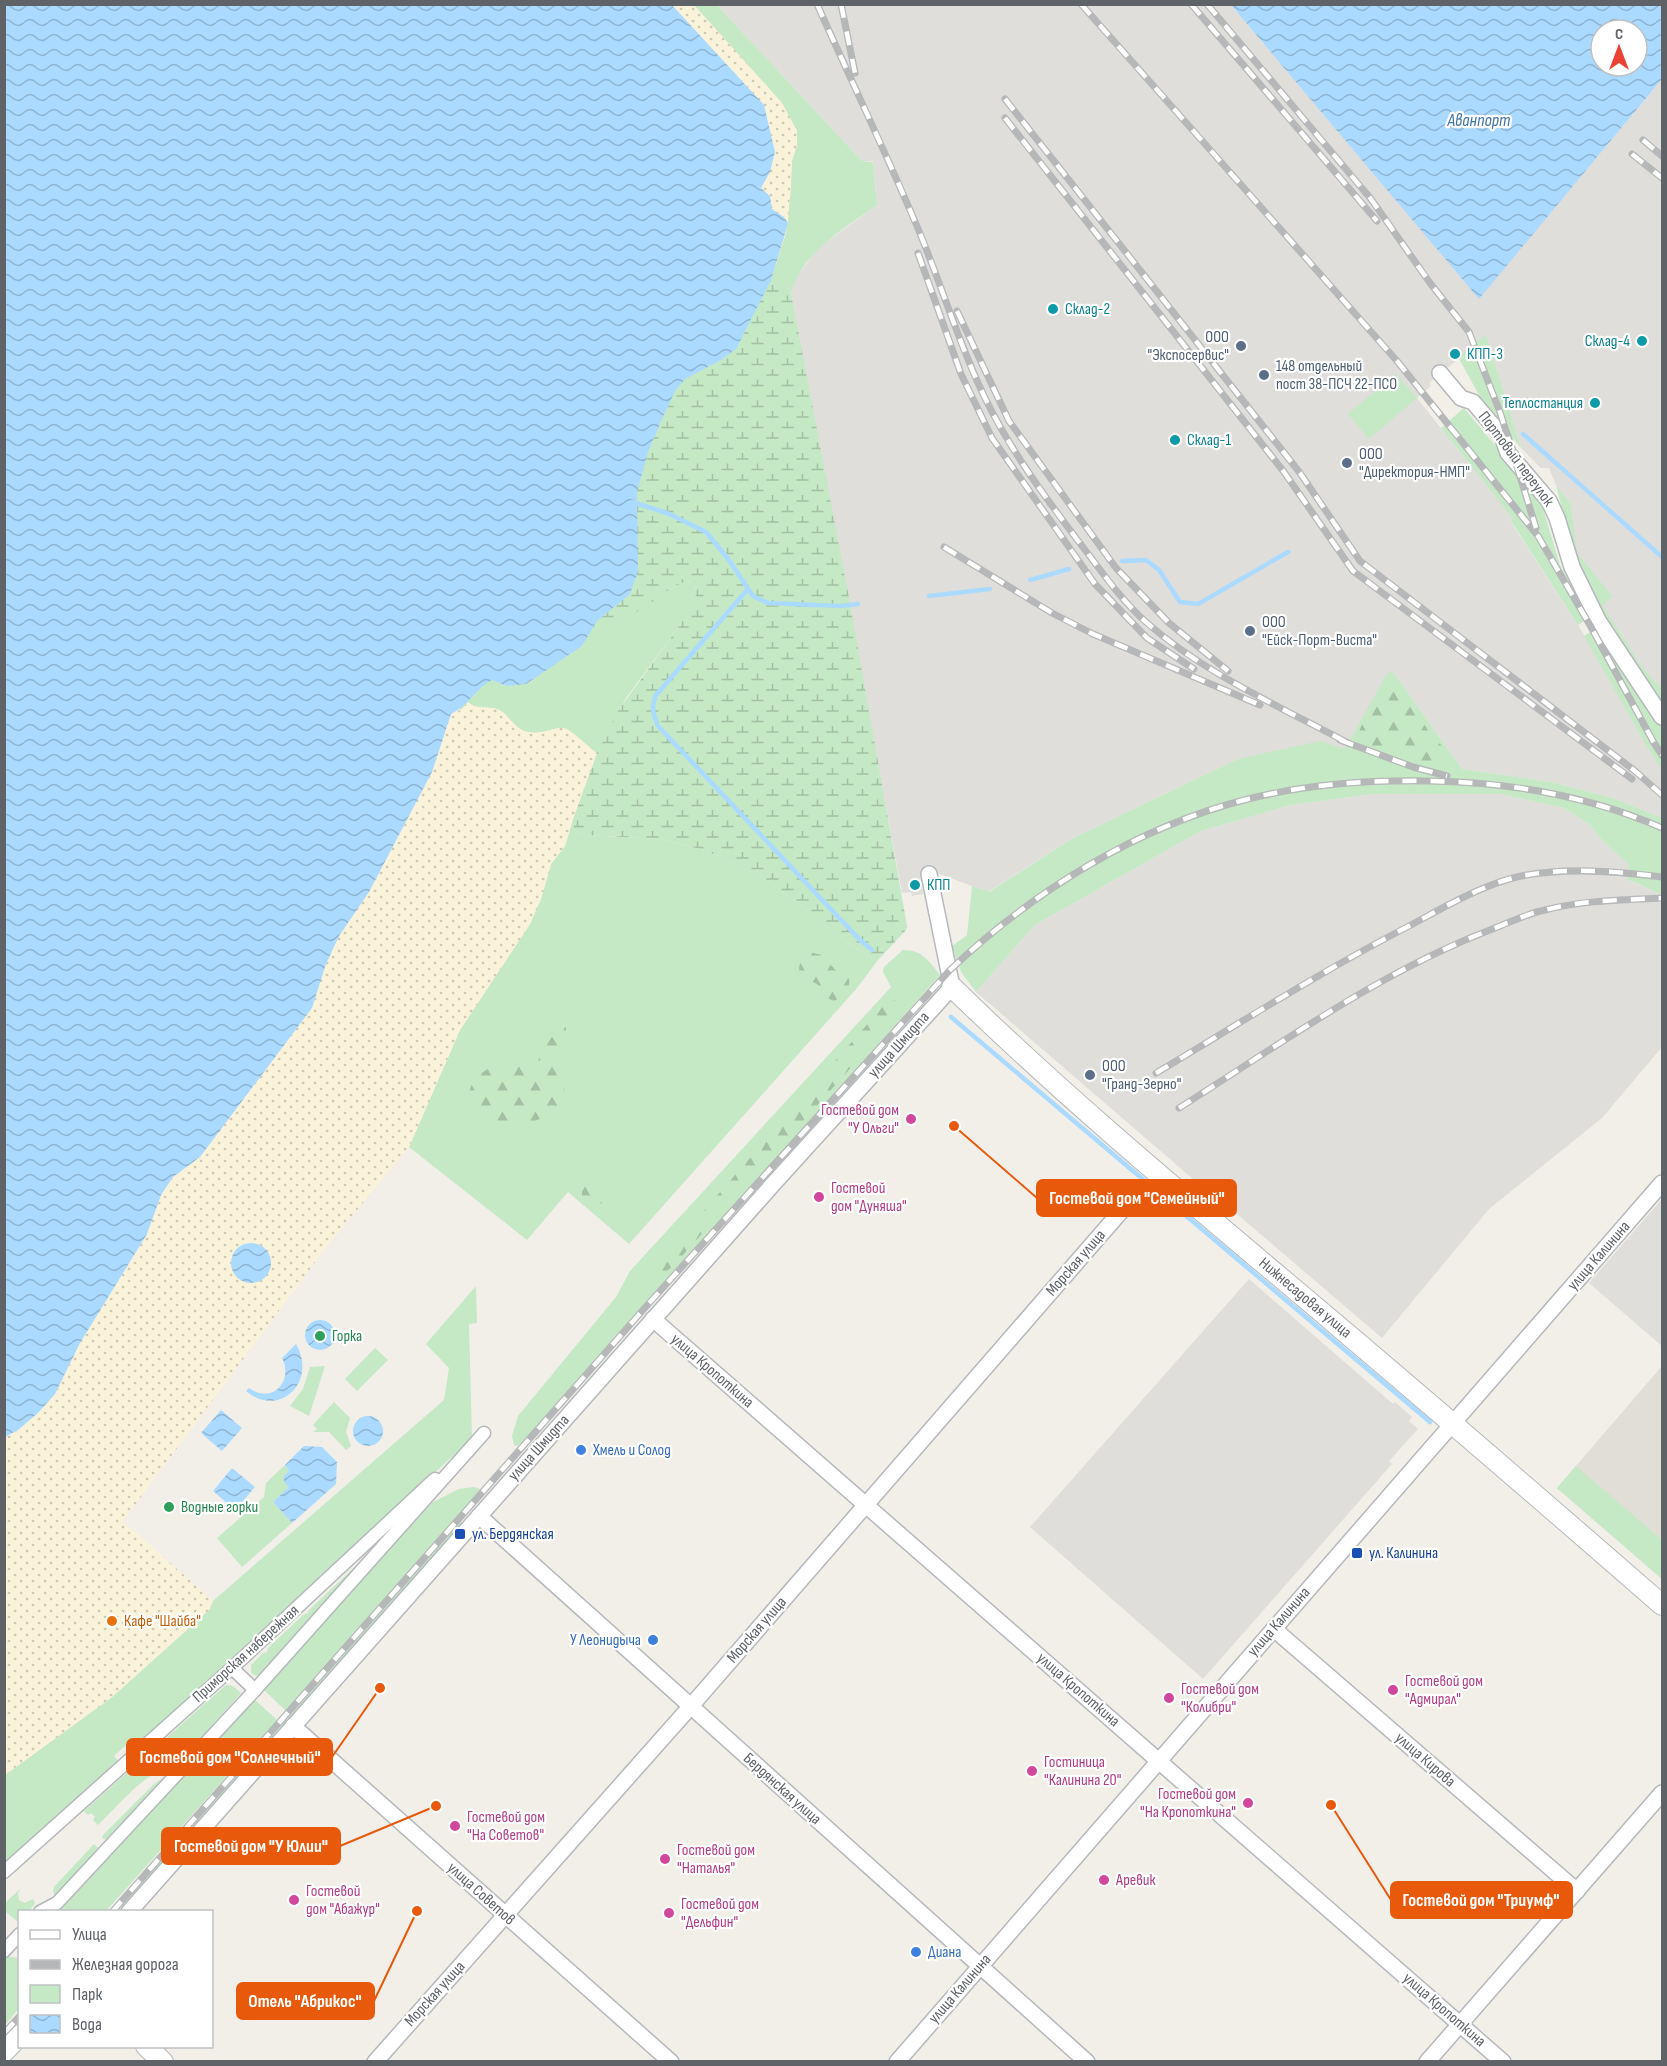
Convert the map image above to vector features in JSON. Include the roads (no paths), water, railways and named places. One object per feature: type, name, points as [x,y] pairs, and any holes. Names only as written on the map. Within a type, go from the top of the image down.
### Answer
[{"type":"street","name":"Портовый переулок","points":[[1440,373],[1461,398],[1473,402],[1502,436],[1508,453],[1549,501],[1557,518],[1572,567],[1599,622],[1662,717]]},
{"type":"street","points":[[929,874],[952,987]]},
{"type":"street","name":"улица Шмидта","points":[[130,1910],[653,1319],[952,987]]},
{"type":"street","name":"Нижнесадовая улица","points":[[952,987],[1023,1055],[1155,1172],[1662,1605]]},
{"type":"street","name":"улица Калинина","points":[[897,2061],[1662,1183]]},
{"type":"street","name":"Морская улица","points":[[375,2061],[691,1706],[1136,1194]]},
{"type":"street","name":"улица Кропоткина","points":[[653,1319],[1503,2061]]},
{"type":"street","name":"Приморская набережная","points":[[4,1872],[232,1668],[484,1433],[255,1690]]},
{"type":"street","name":"Бердянская улица","points":[[479,1516],[979,1967],[1087,2061]]},
{"type":"street","name":"улица Кирова","points":[[1274,1629],[1577,1891]]},
{"type":"street","points":[[42,1910],[57,1903],[255,1690],[232,1668]]},
{"type":"street","name":"улица Советов","points":[[293,1726],[671,2061]]},
{"type":"street","points":[[1427,2061],[1662,1793]]},
{"type":"street","points":[[4,1951],[18,1936]]},
{"type":"street","points":[[4,2052],[18,2037]]},
{"type":"street","points":[[148,2048],[163,2061]]},
{"type":"water","points":[[5,4],[672,5],[764,105],[775,152],[770,172],[761,188],[770,196],[772,209],[784,217],[788,223],[771,280],[736,349],[721,360],[685,379],[675,391],[662,419],[648,452],[637,492],[638,571],[630,594],[597,621],[582,646],[526,684],[507,686],[492,680],[451,714],[432,772],[369,892],[339,936],[326,964],[312,1008],[200,1157],[173,1177],[161,1195],[147,1234],[80,1343],[55,1394],[38,1413],[18,1430],[5,1437]]},
{"type":"water","name":"Аванпорт","points":[[1231,5],[1662,5],[1662,79],[1479,299]]},
{"type":"water","points":[[251,1243],[265,1249],[271,1263],[265,1277],[251,1283],[237,1277],[231,1263],[237,1249]]},
{"type":"water","name":"Горка","points":[[320,1320],[326,1321],[334,1329],[334,1341],[326,1349],[320,1350],[314,1349],[306,1341],[305,1335],[306,1329],[314,1321]]},
{"type":"water","points":[[296,1344],[302,1358],[302,1371],[299,1383],[292,1392],[271,1401],[259,1399],[246,1391],[249,1388],[266,1394],[279,1388],[285,1375],[282,1358]]},
{"type":"water","points":[[221,1410],[242,1428],[222,1451],[201,1433]]},
{"type":"water","points":[[368,1416],[374,1417],[382,1425],[382,1437],[374,1445],[368,1446],[362,1445],[354,1437],[353,1431],[354,1425],[362,1417]]},
{"type":"water","points":[[304,1446],[322,1447],[337,1462],[336,1484],[292,1523],[273,1502],[289,1487],[284,1482],[284,1476],[289,1471],[285,1465]]},
{"type":"water","points":[[232,1468],[255,1487],[235,1510],[213,1491]]},
{"type":"waterway","points":[[1523,434],[1662,557]]},
{"type":"waterway","points":[[632,502],[667,513],[706,532],[729,560],[753,596],[768,603],[840,606],[858,604]]},
{"type":"waterway","points":[[1122,561],[1146,560],[1159,570],[1180,602],[1198,604],[1288,552]]},
{"type":"waterway","points":[[1030,580],[1069,569]]},
{"type":"waterway","points":[[748,589],[656,695],[653,707],[655,718],[658,726],[872,950]]},
{"type":"waterway","points":[[929,596],[990,589]]},
{"type":"waterway","points":[[951,1017],[1430,1422]]},
{"type":"railway","points":[[817,4],[916,224],[958,335],[986,400],[1006,437],[1041,491],[1128,604],[1169,641],[1218,673],[1348,743]]},
{"type":"railway","points":[[841,4],[855,73]]},
{"type":"railway","points":[[1081,4],[1397,361],[1538,536],[1662,755]]},
{"type":"railway","points":[[1191,4],[1377,221]]},
{"type":"railway","points":[[1207,4],[1371,199],[1430,283],[1469,332],[1501,415],[1536,528]]},
{"type":"railway","points":[[1005,99],[1300,473],[1360,561],[1635,771],[1662,795]]},
{"type":"railway","points":[[1005,118],[1284,472],[1353,571],[1632,779]]},
{"type":"railway","points":[[1643,140],[1662,156]]},
{"type":"railway","points":[[1632,154],[1662,178]]},
{"type":"railway","points":[[918,253],[961,374],[992,438],[1095,584],[1147,638],[1194,669]]},
{"type":"railway","points":[[957,311],[1009,421],[1116,568],[1169,623],[1228,671]]},
{"type":"railway","points":[[944,547],[1052,613],[1093,634],[1260,705]]},
{"type":"railway","points":[[1340,740],[1413,767],[1447,776]]},
{"type":"railway","points":[[114,1910],[651,1301],[949,971],[981,942],[1051,889],[1126,845],[1206,811],[1270,794],[1338,784],[1428,781],[1518,788],[1606,807],[1662,828]]},
{"type":"railway","points":[[1156,1073],[1345,961],[1449,904],[1492,885],[1538,873],[1574,871],[1662,877]]},
{"type":"railway","points":[[1179,1108],[1331,1011],[1449,947],[1545,910],[1589,902],[1662,898]]},
{"type":"railway","points":[[4,2033],[18,2018]]},
{"type":"place","name":"Склад-2","points":[[1053,309]]},
{"type":"place","name":"Склад-4","points":[[1642,341]]},
{"type":"place","name":"ООО \"Экспосервис\"","points":[[1241,346]]},
{"type":"place","name":"КПП-3","points":[[1455,354]]},
{"type":"place","name":"148 отдельный пост 38-ПСЧ 22-ПСО","points":[[1264,375]]},
{"type":"place","name":"Теплостанция","points":[[1595,403]]},
{"type":"place","name":"Склад-1","points":[[1175,440]]},
{"type":"place","name":"ООО \"Директория-НМП\"","points":[[1347,463]]},
{"type":"place","name":"ООО \"Ейск-Порт-Виста\"","points":[[1250,631]]},
{"type":"place","name":"КПП","points":[[915,885]]},
{"type":"place","name":"ООО \"Гранд-Зерно\"","points":[[1090,1075]]},
{"type":"place","name":"Гостевой дом \"У Ольги\"","points":[[911,1119]]},
{"type":"place","name":"Гостевой дом \"Семейный\"","points":[[954,1126]]},
{"type":"place","name":"Гостевой дом \"Дуняша\"","points":[[819,1197]]},
{"type":"place","name":"Горка","points":[[320,1336]]},
{"type":"place","name":"Хмель и Солод","points":[[581,1450]]},
{"type":"place","name":"Водные горки","points":[[169,1507]]},
{"type":"place","name":"ул. Бердянская","points":[[460,1534]]},
{"type":"place","name":"ул. Калинина","points":[[1357,1553]]},
{"type":"place","name":"Кафе \"Шайба\"","points":[[112,1621]]},
{"type":"place","name":"У Леонидыча","points":[[653,1640]]},
{"type":"place","name":"Гостевой дом \"Солнечный\"","points":[[380,1688]]},
{"type":"place","name":"Гостевой дом \"Адмирал\"","points":[[1393,1690]]},
{"type":"place","name":"Гостевой дом \"Колибри\"","points":[[1169,1698]]},
{"type":"place","name":"Гостиница \"Калинина 20\"","points":[[1032,1771]]},
{"type":"place","name":"Гостевой дом \"На Кропоткина\"","points":[[1248,1803]]},
{"type":"place","name":"Гостевой дом \"Триумф\"","points":[[1331,1805]]},
{"type":"place","name":"Гостевой дом \"У Юлии\"","points":[[436,1806]]},
{"type":"place","name":"Гостевой дом \"На Советов\"","points":[[455,1826]]},
{"type":"place","name":"Гостевой дом \"Наталья\"","points":[[665,1859]]},
{"type":"place","name":"Аревик","points":[[1104,1880]]},
{"type":"place","name":"Гостевой дом \"Абажур\"","points":[[294,1900]]},
{"type":"place","name":"Отель \"Абрикос\"","points":[[417,1911]]},
{"type":"place","name":"Гостевой дом \"Дельфин\"","points":[[669,1913]]},
{"type":"place","name":"Диана","points":[[916,1952]]}]
